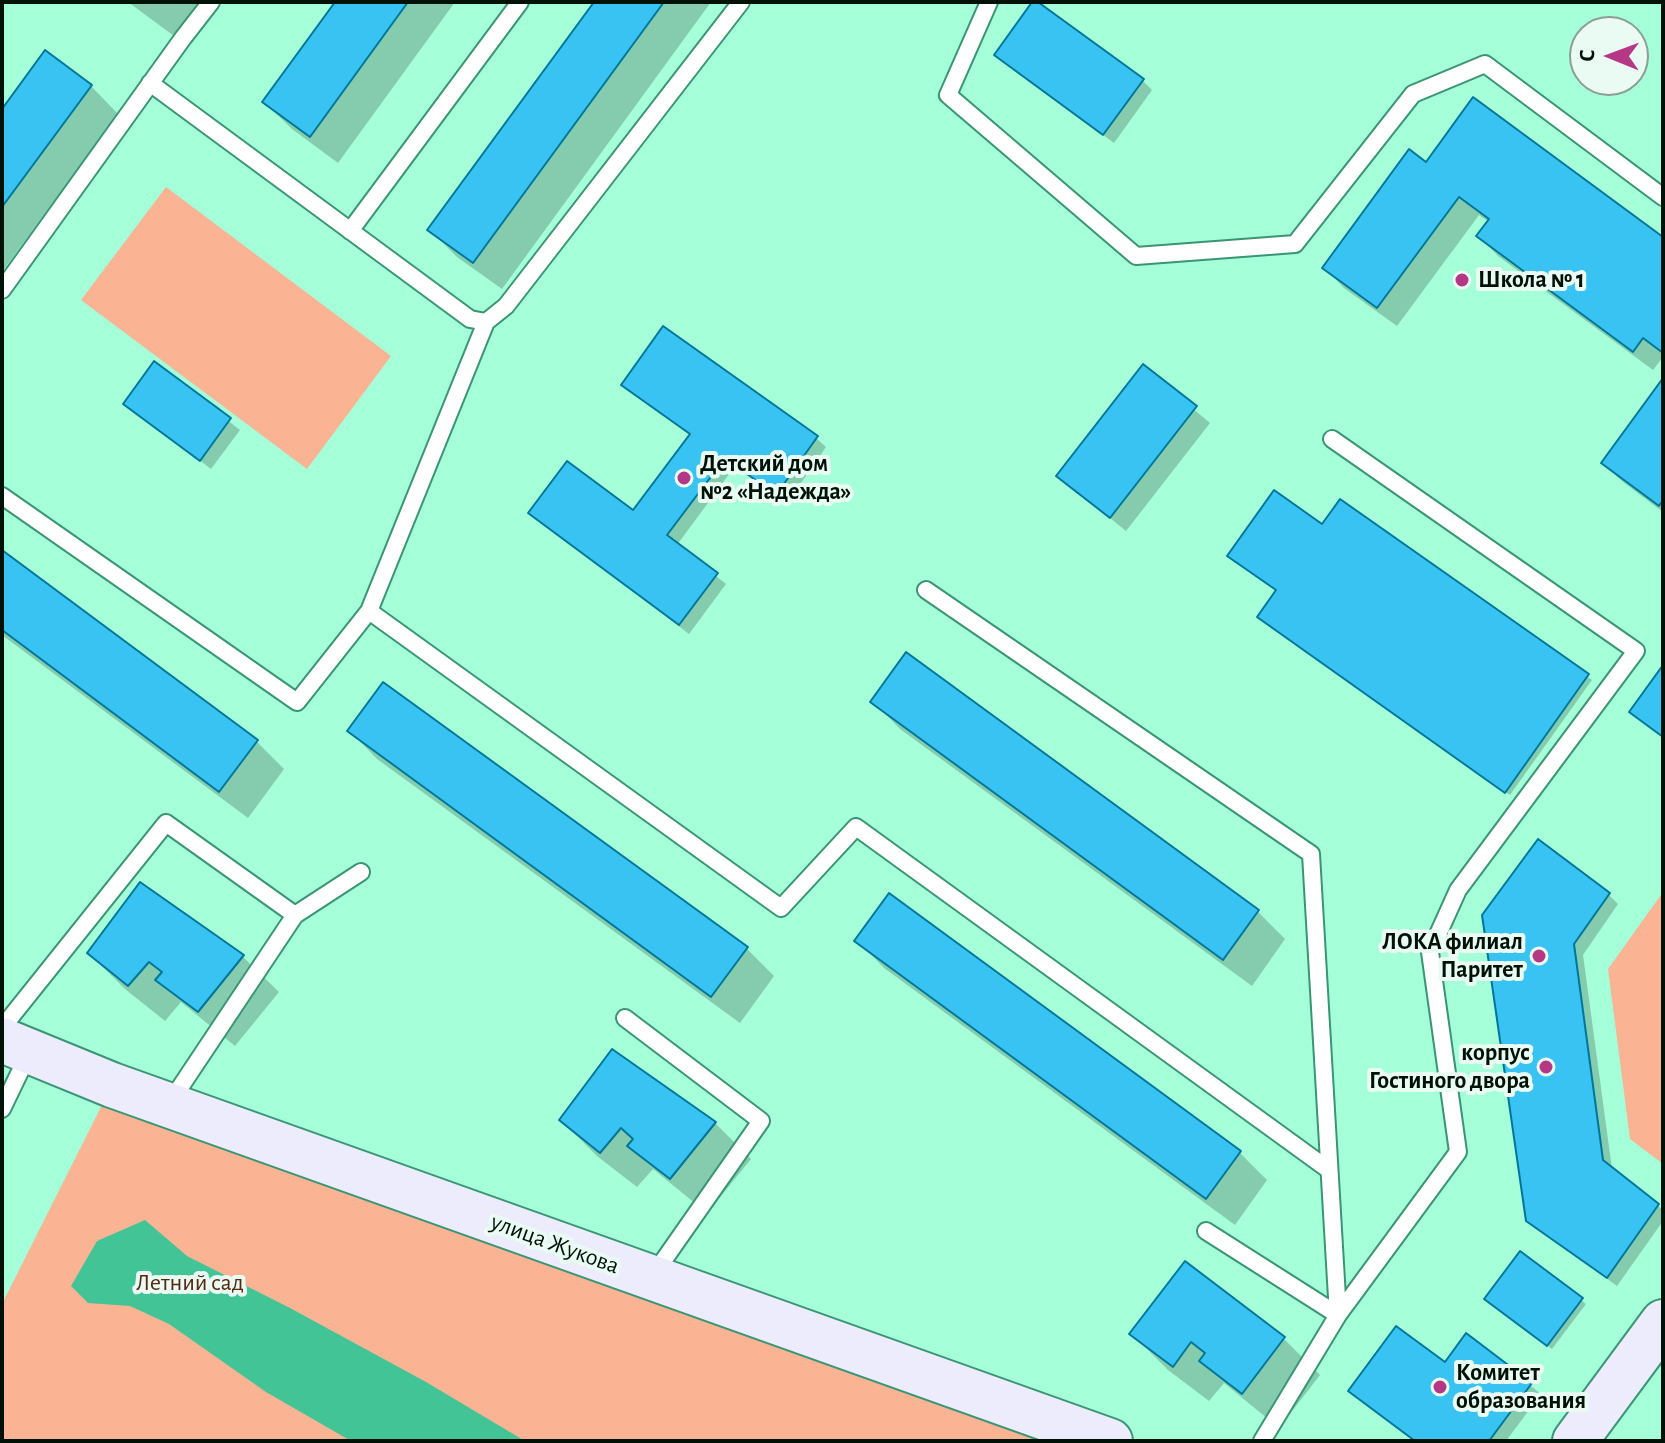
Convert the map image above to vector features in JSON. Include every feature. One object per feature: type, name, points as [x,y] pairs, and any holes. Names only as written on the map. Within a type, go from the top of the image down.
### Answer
[{"type":"street","name":"улица Жукова","points":[[11,1040],[169,1105],[1110,1441]]},
{"type":"street","points":[[1575,1441],[1663,1322]]},
{"type":"street","points":[[1595,1441],[1663,1350]]},
{"type":"lane","points":[[2,290],[211,2]]},
{"type":"lane","points":[[350,231],[520,2]]},
{"type":"lane","points":[[2,496],[297,702],[369,611],[486,322],[506,306],[741,2]]},
{"type":"lane","points":[[989,2],[948,95],[1136,256],[1295,244],[1413,94],[1485,64],[1663,197]]},
{"type":"lane","points":[[150,83],[470,319],[486,322]]},
{"type":"lane","points":[[1262,1441],[1338,1315],[1458,1152],[1430,952],[1458,890],[1636,651],[1332,439]]},
{"type":"lane","points":[[926,590],[1311,854],[1338,1315]]},
{"type":"lane","points":[[369,611],[781,908],[856,827],[1329,1170]]},
{"type":"lane","points":[[2,1109],[11,1040],[166,823],[295,915]]},
{"type":"lane","points":[[169,1105],[295,915],[361,872]]},
{"type":"lane","points":[[625,1018],[761,1121],[650,1278]]},
{"type":"lane","points":[[1206,1231],[1338,1315]]},
{"type":"green space","points":[[166,187],[391,356],[307,469],[81,300]]},
{"type":"green space","points":[[1663,892],[1663,1164],[1630,1139],[1608,969]]},
{"type":"green space","name":"Летний сад","points":[[112,1085],[1111,1441],[2,1441],[2,1304]]},
{"type":"shaded area","points":[[145,1220],[187,1256],[426,1382],[525,1441],[351,1441],[266,1392],[169,1324],[130,1306],[88,1303],[71,1286],[97,1241]]},
{"type":"building","points":[[335,2],[408,2],[310,137],[262,102]]},
{"type":"building","points":[[594,2],[664,2],[473,263],[427,230]]},
{"type":"building","points":[[1032,2],[1038,2],[1144,79],[1103,135],[994,55]]},
{"type":"building","points":[[45,50],[92,85],[2,207],[2,109]]},
{"type":"building","points":[[1473,97],[1663,237],[1663,353],[1643,338],[1633,352],[1476,236],[1489,219],[1459,197],[1377,308],[1322,268],[1409,149],[1426,162]]},
{"type":"building","name":"Детский дом №2 «Надежда»","points":[[663,326],[818,436],[776,495],[725,458],[667,535],[718,573],[679,625],[528,513],[567,461],[633,510],[690,434],[621,385]]},
{"type":"building","points":[[154,361],[231,418],[200,461],[123,404]]},
{"type":"building","points":[[1143,364],[1197,406],[1110,518],[1056,476]]},
{"type":"building","points":[[1663,378],[1663,500],[1659,506],[1601,463]]},
{"type":"building","points":[[1274,490],[1322,524],[1340,499],[1589,674],[1505,793],[1257,617],[1276,590],[1227,556]]},
{"type":"building","points":[[2,550],[258,740],[219,792],[2,630]]},
{"type":"building","points":[[906,652],[1259,910],[1223,960],[870,702]]},
{"type":"building","points":[[1663,665],[1663,737],[1629,712]]},
{"type":"building","points":[[383,682],[748,947],[711,997],[347,731]]},
{"type":"building","points":[[1538,839],[1610,893],[1574,944],[1603,1160],[1659,1204],[1607,1278],[1526,1221],[1482,915]]},
{"type":"building","points":[[140,882],[244,955],[198,1012],[155,980],[162,972],[149,962],[128,986],[87,953]]},
{"type":"building","points":[[889,893],[1241,1151],[1206,1199],[854,941]]},
{"type":"building","points":[[612,1049],[716,1122],[670,1179],[627,1146],[633,1139],[621,1128],[600,1153],[559,1120]]},
{"type":"building","points":[[1520,1251],[1583,1298],[1547,1346],[1484,1299]]},
{"type":"building","points":[[1185,1261],[1285,1337],[1242,1394],[1199,1361],[1205,1353],[1191,1342],[1173,1367],[1129,1334]]},
{"type":"building","name":"Комитет образования","points":[[1396,1326],[1445,1362],[1466,1333],[1532,1383],[1489,1441],[1415,1441],[1348,1391]]},
{"type":"place","name":"Школа № 1","points":[[1462,280]]},
{"type":"place","name":"Детский дом №2 «Надежда»","points":[[684,478]]},
{"type":"place","name":"ЛОКА филиал Паритет","points":[[1539,956]]},
{"type":"place","name":"корпус Гостиного двора","points":[[1546,1067]]},
{"type":"place","name":"Комитет образования","points":[[1440,1387]]}]
